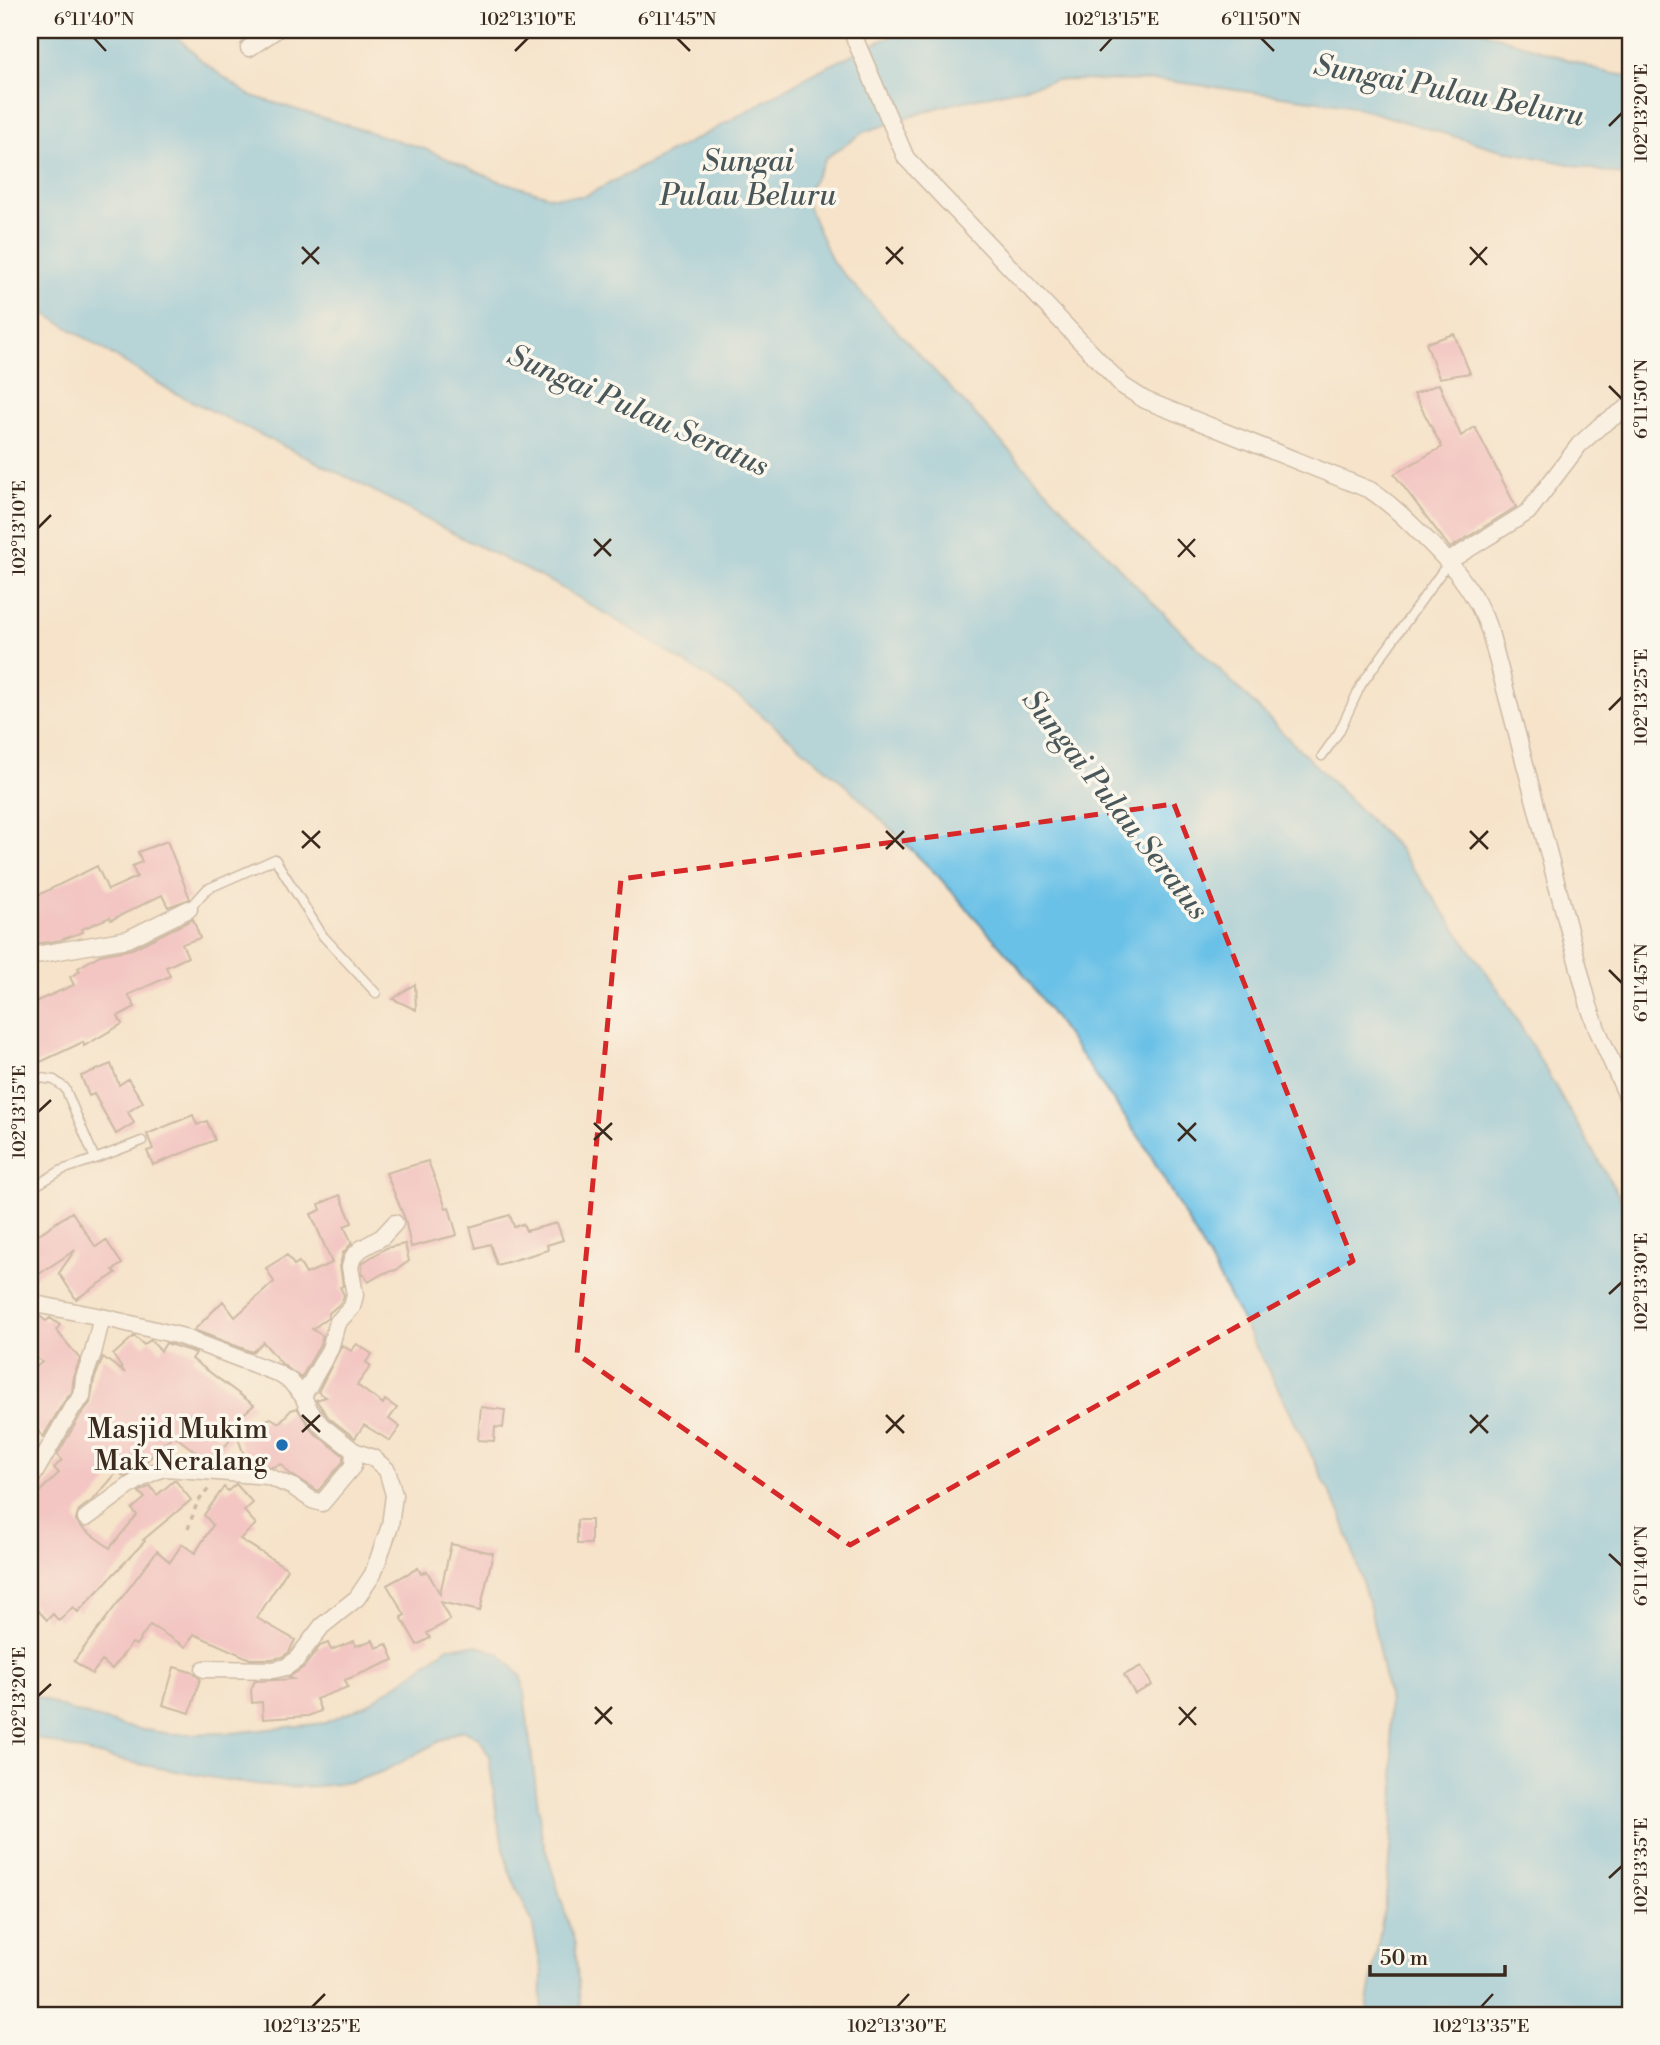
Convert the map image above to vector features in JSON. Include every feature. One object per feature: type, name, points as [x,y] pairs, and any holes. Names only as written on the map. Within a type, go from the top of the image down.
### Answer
[{"type":"street","points":[[248,48],[276,30]]},
{"type":"street","points":[[851,30],[899,145],[913,167],[1130,392],[1370,490],[1389,503],[1450,561],[1476,596],[1490,632],[1586,993],[1597,1029],[1624,1083],[1630,1103]]},
{"type":"street","points":[[1450,561],[1528,512],[1579,445],[1600,426],[1630,406]]},
{"type":"street","points":[[30,956],[128,939],[189,909]]},
{"type":"street","points":[[303,1396],[330,1349],[337,1324],[352,1307],[355,1295],[349,1267],[353,1257],[382,1237],[395,1223]]},
{"type":"street","points":[[30,1303],[180,1336],[259,1365],[290,1381],[321,1425],[354,1451],[382,1464],[387,1470],[394,1496],[390,1526],[373,1574],[362,1592],[342,1612],[322,1626],[296,1660],[286,1667],[250,1671],[204,1669]]},
{"type":"street","points":[[30,1481],[72,1408],[82,1396],[84,1378],[102,1317]]},
{"type":"street","points":[[86,1518],[158,1469],[176,1467],[275,1478],[322,1503],[353,1466],[354,1451]]},
{"type":"lane","points":[[1322,756],[1339,732],[1346,712],[1361,685],[1450,561]]},
{"type":"lane","points":[[189,909],[207,889],[275,859],[323,936],[376,993]]},
{"type":"lane","points":[[30,1082],[41,1078],[54,1080],[65,1088],[95,1159]]},
{"type":"lane","points":[[30,1189],[62,1170],[142,1141]]},
{"type":"path","points":[[188,1530],[197,1503],[218,1479],[233,1473]]},
{"type":"highlighted area","points":[[1174,804],[1353,1261],[850,1545],[577,1354],[621,879]]},
{"type":"water","points":[[30,30],[170,30],[203,62],[249,95],[425,149],[494,179],[552,197],[585,196],[713,130],[812,74],[903,30],[1479,30],[1608,73],[1630,76],[1630,177],[1497,149],[1348,105],[1168,81],[1057,80],[943,106],[864,132],[826,158],[804,198],[833,263],[1145,595],[1399,849],[1503,996],[1630,1215],[1630,2015],[1366,2015],[1386,1897],[1395,1789],[1388,1696],[1371,1611],[1342,1517],[1281,1394],[1144,1144],[1017,965],[939,877],[846,785],[742,699],[553,583],[357,482],[171,391],[30,304]]},
{"type":"water","points":[[476,1645],[500,1654],[522,1677],[542,1838],[575,1944],[581,2015],[541,2015],[542,1973],[532,1922],[509,1871],[497,1818],[489,1756],[479,1738],[462,1730],[381,1772],[333,1785],[307,1787],[205,1777],[105,1757],[30,1736],[30,1694],[72,1711],[123,1726],[170,1734],[232,1733],[325,1723],[366,1705],[448,1647]]},
{"type":"building","points":[[1454,334],[1470,373],[1439,378],[1426,343]]},
{"type":"building","points":[[1439,384],[1461,436],[1475,427],[1516,507],[1450,548],[1394,474],[1442,447],[1414,394]]},
{"type":"building","points":[[167,841],[190,899],[168,907],[162,895],[111,920],[110,917],[82,929],[83,932],[61,940],[30,945],[30,899],[97,866],[108,890],[137,877],[132,866],[142,862],[138,852]]},
{"type":"building","points":[[193,919],[200,938],[182,944],[188,957],[166,967],[170,976],[128,995],[135,1007],[118,1016],[122,1024],[84,1046],[83,1042],[30,1067],[30,1004],[74,985],[70,977],[80,971],[78,968],[100,955],[132,949]]},
{"type":"building","points":[[415,984],[416,1010],[393,999]]},
{"type":"building","points":[[111,1064],[119,1085],[128,1079],[143,1102],[128,1112],[134,1123],[116,1134],[94,1094],[89,1096],[81,1076]]},
{"type":"building","points":[[193,1115],[197,1125],[207,1121],[215,1140],[153,1165],[147,1151],[153,1149],[147,1134]]},
{"type":"building","points":[[428,1161],[446,1208],[449,1207],[457,1235],[411,1247],[405,1219],[386,1173]]},
{"type":"building","points":[[340,1195],[352,1223],[344,1226],[352,1243],[343,1253],[340,1265],[343,1286],[340,1287],[344,1295],[342,1302],[328,1314],[328,1318],[312,1329],[323,1336],[301,1378],[282,1364],[263,1342],[252,1352],[194,1330],[223,1301],[235,1317],[274,1282],[266,1268],[287,1255],[294,1265],[299,1262],[306,1274],[332,1263],[311,1214],[321,1210],[319,1204]]},
{"type":"building","points":[[72,1212],[96,1247],[106,1240],[122,1264],[113,1270],[116,1273],[76,1299],[59,1273],[75,1250],[30,1280],[30,1240]]},
{"type":"building","points":[[510,1215],[514,1227],[523,1224],[526,1231],[557,1223],[563,1240],[547,1245],[548,1250],[497,1265],[490,1244],[476,1248],[470,1227]]},
{"type":"building","points":[[405,1244],[409,1261],[368,1282],[364,1274],[362,1275],[362,1263],[386,1248]]},
{"type":"building","points":[[30,1314],[38,1315],[46,1321],[50,1318],[60,1325],[56,1330],[80,1359],[72,1392],[43,1437],[35,1427],[30,1431],[30,1372],[42,1362],[30,1353]]},
{"type":"building","points":[[134,1336],[144,1345],[150,1340],[161,1351],[166,1343],[196,1353],[192,1359],[254,1405],[214,1439],[271,1418],[279,1423],[291,1410],[297,1408],[313,1432],[343,1455],[343,1462],[318,1491],[290,1474],[281,1464],[273,1467],[247,1464],[236,1432],[214,1461],[208,1461],[173,1435],[141,1467],[124,1477],[118,1471],[94,1499],[79,1510],[76,1520],[81,1527],[110,1548],[137,1515],[132,1509],[145,1498],[139,1492],[150,1486],[157,1495],[175,1480],[191,1500],[143,1540],[145,1541],[78,1612],[73,1607],[59,1621],[53,1614],[47,1620],[30,1602],[30,1501],[59,1473],[54,1468],[62,1460],[57,1455],[90,1403],[94,1380],[103,1357],[125,1373],[113,1355]]},
{"type":"building","points":[[357,1344],[372,1354],[366,1362],[371,1366],[357,1385],[383,1404],[385,1400],[397,1408],[389,1419],[400,1427],[390,1441],[364,1425],[355,1438],[329,1418],[316,1400],[326,1397],[318,1392],[342,1345],[351,1351]]},
{"type":"building","points":[[481,1407],[505,1410],[503,1428],[495,1427],[494,1441],[478,1440]]},
{"type":"building","points":[[236,1484],[253,1503],[244,1511],[256,1524],[240,1539],[288,1569],[257,1618],[295,1640],[289,1652],[272,1659],[250,1659],[194,1634],[186,1647],[150,1625],[136,1645],[132,1643],[112,1669],[102,1661],[92,1674],[74,1661],[157,1551],[170,1562],[182,1544],[195,1553],[213,1525],[204,1515],[224,1487],[228,1491]]},
{"type":"building","points":[[577,1520],[591,1520],[591,1544],[577,1544]]},
{"type":"building","points":[[451,1544],[493,1553],[480,1611],[440,1602],[450,1620],[427,1633],[430,1638],[417,1645],[401,1617],[405,1615],[387,1585],[418,1568],[421,1574],[427,1571],[440,1594]]},
{"type":"building","points":[[373,1640],[376,1648],[387,1644],[394,1660],[345,1680],[348,1687],[316,1699],[321,1711],[308,1716],[263,1719],[262,1702],[252,1703],[251,1689],[255,1681],[293,1679],[289,1677],[304,1667],[320,1646],[328,1643],[331,1650],[354,1641],[356,1646]]},
{"type":"building","points":[[1141,1666],[1152,1685],[1135,1694],[1124,1675]]},
{"type":"building","points":[[174,1667],[194,1673],[200,1679],[190,1713],[163,1705]]},
{"type":"place","name":"Masjid Mukim Mak Neralang","points":[[282,1445]]},
{"type":"water label","name":"Sungai Pulau Beluru","points":[[1449,91]]},
{"type":"water label","name":"Sungai Pulau Beluru","points":[[748,179]]},
{"type":"water label","name":"Sungai Pulau Seratus","points":[[638,411]]},
{"type":"water label","name":"Sungai Pulau Seratus","points":[[1115,805]]}]
